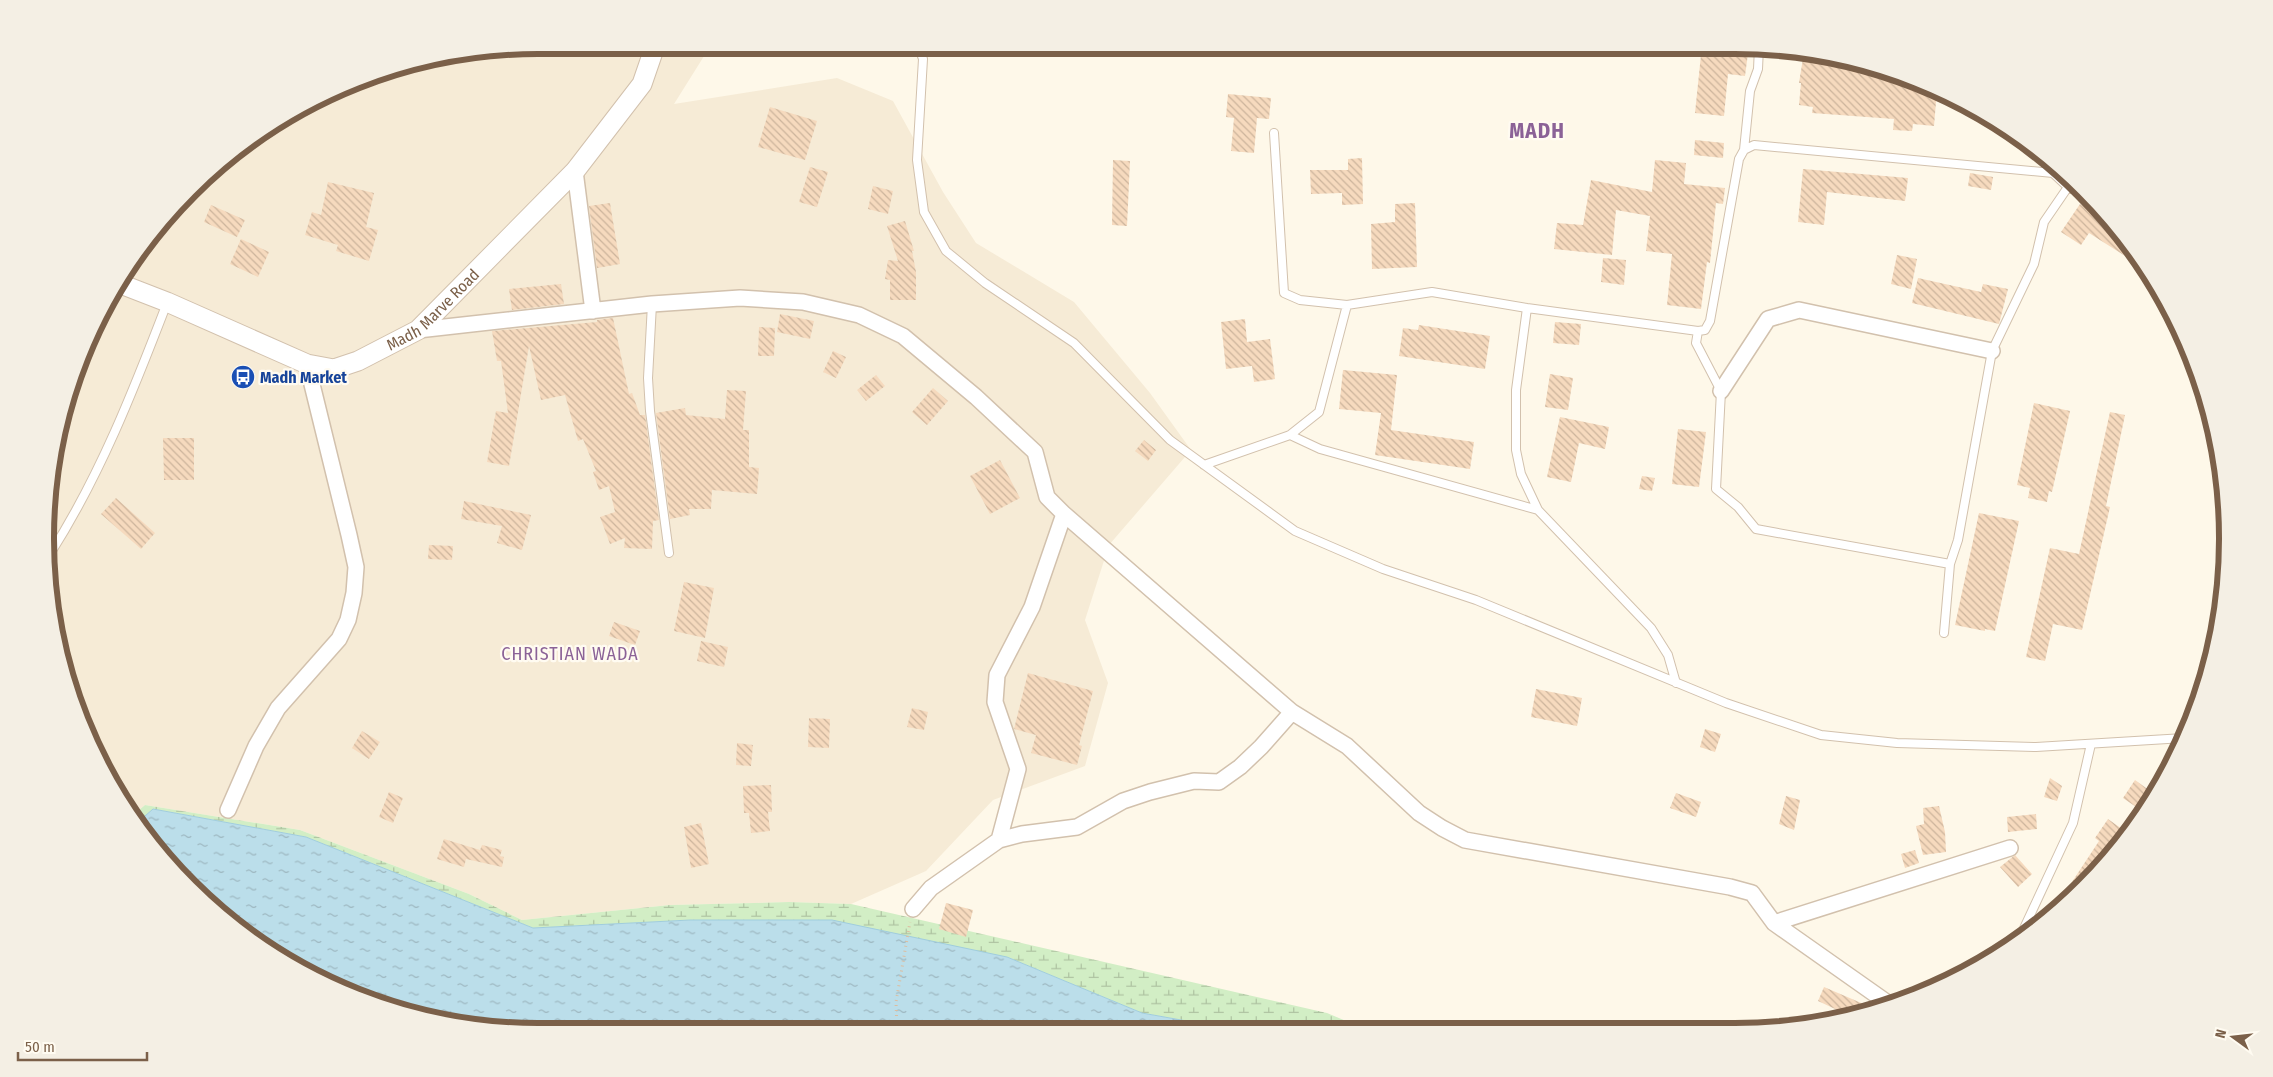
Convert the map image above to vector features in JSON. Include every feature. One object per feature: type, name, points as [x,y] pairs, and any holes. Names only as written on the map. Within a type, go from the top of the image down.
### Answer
[{"type":"street","name":"Madh Marve Road","points":[[125,286],[167,302],[307,364],[334,369],[358,361],[418,330],[575,171],[642,84],[653,54]]},
{"type":"street","points":[[575,171],[593,311]]},
{"type":"street","points":[[418,330],[652,304],[740,298],[803,302],[859,315],[903,336],[976,397],[1035,452],[1047,498],[1064,514],[1292,712],[1347,746],[1419,813],[1465,840],[1730,887],[1752,893],[1774,923],[1883,1000]]},
{"type":"street","points":[[1721,391],[1768,319],[1799,310],[1992,351]]},
{"type":"street","points":[[228,810],[256,746],[278,708],[339,639],[348,620],[354,593],[356,567],[350,535],[307,364]]},
{"type":"street","points":[[999,840],[1018,769],[995,702],[997,675],[1032,607],[1064,514]]},
{"type":"street","points":[[913,909],[931,888],[999,840],[1022,834],[1077,826],[1118,803],[1150,792],[1194,781],[1219,782],[1240,767],[1261,747],[1292,712]]},
{"type":"street","points":[[1774,923],[2010,848]]},
{"type":"lane","points":[[921,54],[923,59],[917,160],[924,212],[946,252],[986,283],[1074,343],[1170,440],[1295,531],[1383,569],[1476,600],[1726,703],[1821,735],[1906,744],[2036,748],[2175,739]]},
{"type":"lane","points":[[1274,133],[1284,293],[1300,300],[1346,305],[1432,292],[1527,308],[1698,331],[1705,330],[1710,321],[1739,159],[1744,150],[1750,90],[1758,69],[1759,55]]},
{"type":"lane","points":[[1744,150],[1754,145],[2050,170]]},
{"type":"lane","points":[[1944,633],[1950,564],[1958,540],[1992,351],[2034,264],[2044,222],[2068,187]]},
{"type":"lane","points":[[54,547],[99,469],[167,302]]},
{"type":"lane","points":[[652,304],[648,378],[650,411],[669,553]]},
{"type":"lane","points":[[1204,466],[1290,435],[1319,412],[1346,305]]},
{"type":"lane","points":[[1527,308],[1516,390],[1516,450],[1521,474],[1538,510],[1651,628],[1668,655],[1676,683]]},
{"type":"lane","points":[[1698,331],[1696,343],[1721,391],[1716,489],[1738,508],[1756,529],[1950,564]]},
{"type":"lane","points":[[1290,435],[1320,449],[1538,510]]},
{"type":"lane","points":[[2025,927],[2073,824],[2091,744]]},
{"type":"path","points":[[897,1023],[896,1002],[913,909]]},
{"type":"shaded area","points":[[705,54],[674,104],[837,78],[893,101],[943,192],[976,243],[1074,302],[1150,393],[1191,450],[1109,545],[1085,620],[1108,683],[1085,766],[993,800],[926,871],[851,904],[789,902],[670,905],[522,920],[469,894],[300,830],[145,805],[137,811],[135,808],[104,753],[91,724],[70,664],[58,602],[54,538],[58,475],[70,413],[79,383],[104,324],[135,269],[174,219],[196,196],[219,174],[269,135],[324,104],[383,79],[444,63],[507,55]]},
{"type":"green space","points":[[145,805],[300,830],[469,894],[522,920],[670,905],[789,902],[851,904],[1327,1013],[1351,1023],[1198,1023],[1142,1013],[1007,957],[690,920],[533,928],[306,837],[153,809],[142,818],[137,811]]},
{"type":"water","points":[[153,809],[306,837],[533,928],[690,920],[832,920],[1007,957],[1142,1013],[1198,1023],[538,1023],[475,1019],[444,1014],[383,998],[353,986],[324,973],[269,942],[219,903],[196,881],[174,858],[142,818]]},
{"type":"building","points":[[1701,54],[1748,54],[1745,76],[1728,74],[1724,116],[1695,113]]},
{"type":"building","points":[[1803,59],[1860,70],[1890,79],[1905,85],[1905,88],[1914,89],[1936,98],[1934,126],[1913,124],[1912,131],[1893,130],[1894,119],[1812,113],[1813,107],[1799,105],[1801,83],[1799,83]]},
{"type":"building","points":[[1228,94],[1271,98],[1269,119],[1257,118],[1254,153],[1231,151],[1234,118],[1226,117]]},
{"type":"building","points":[[770,107],[817,121],[805,160],[758,147]]},
{"type":"building","points":[[1695,140],[1724,143],[1723,158],[1694,155]]},
{"type":"building","points":[[1362,158],[1363,204],[1342,205],[1342,193],[1311,194],[1310,170],[1348,170],[1348,159]]},
{"type":"building","points":[[1113,160],[1130,161],[1127,226],[1112,225]]},
{"type":"building","points":[[1655,160],[1686,163],[1684,184],[1725,188],[1723,204],[1716,203],[1710,263],[1707,262],[1701,309],[1667,305],[1672,254],[1646,251],[1650,216],[1616,210],[1612,255],[1554,249],[1557,223],[1583,225],[1591,180],[1652,192]]},
{"type":"building","points":[[810,167],[828,172],[817,207],[799,202]]},
{"type":"building","points":[[1803,169],[1908,178],[1905,201],[1827,192],[1824,225],[1798,222]]},
{"type":"building","points":[[1970,173],[1993,177],[1991,190],[1968,186]]},
{"type":"building","points":[[328,182],[374,193],[366,227],[378,230],[369,261],[336,251],[338,245],[305,235],[312,212],[321,215]]},
{"type":"building","points":[[873,186],[893,191],[888,214],[868,209]]},
{"type":"building","points":[[610,203],[620,264],[597,268],[589,206]]},
{"type":"building","points":[[1415,203],[1417,267],[1372,269],[1371,224],[1395,222],[1395,204]]},
{"type":"building","points":[[2080,204],[2099,219],[2131,260],[2089,233],[2081,245],[2061,232]]},
{"type":"building","points":[[211,205],[245,220],[237,237],[204,222]]},
{"type":"building","points":[[905,221],[914,251],[912,251],[916,272],[916,300],[890,300],[890,280],[885,279],[888,260],[898,261],[887,226]]},
{"type":"building","points":[[241,239],[269,252],[258,277],[230,264]]},
{"type":"building","points":[[1897,255],[1917,259],[1911,289],[1891,284]]},
{"type":"building","points":[[1603,258],[1626,260],[1624,285],[1601,282]]},
{"type":"building","points":[[1918,278],[1981,292],[1983,284],[2008,289],[1999,324],[1912,303]]},
{"type":"building","points":[[561,284],[564,304],[512,310],[509,289]]},
{"type":"building","points":[[780,314],[814,321],[810,339],[777,332]]},
{"type":"building","points":[[613,318],[629,394],[632,393],[640,415],[645,415],[659,520],[653,521],[652,549],[624,548],[625,538],[610,544],[600,517],[615,512],[609,486],[599,490],[593,472],[596,471],[583,439],[578,441],[565,395],[541,400],[529,346],[509,466],[487,462],[496,411],[508,413],[501,361],[497,361],[492,331],[597,322],[597,320]]},
{"type":"building","points":[[1245,319],[1247,342],[1270,339],[1275,379],[1254,382],[1252,366],[1226,369],[1221,322]]},
{"type":"building","points":[[1555,322],[1581,324],[1579,345],[1553,343]]},
{"type":"building","points":[[1419,325],[1490,336],[1485,369],[1399,356],[1403,328],[1418,330]]},
{"type":"building","points":[[759,327],[775,328],[774,356],[758,356]]},
{"type":"building","points":[[833,351],[846,357],[836,378],[823,372]]},
{"type":"building","points":[[1343,370],[1397,375],[1391,430],[1474,442],[1470,469],[1375,455],[1381,413],[1339,409]]},
{"type":"building","points":[[1550,374],[1573,378],[1568,410],[1545,407]]},
{"type":"building","points":[[876,375],[885,386],[866,401],[857,390]]},
{"type":"building","points":[[933,388],[948,401],[927,425],[912,412]]},
{"type":"building","points":[[727,390],[746,391],[743,430],[749,430],[749,467],[759,468],[757,494],[712,490],[711,509],[689,509],[690,515],[670,519],[656,413],[685,408],[686,415],[725,419]]},
{"type":"building","points":[[2034,403],[2070,411],[2052,492],[2049,491],[2047,502],[2028,498],[2030,488],[2017,485]]},
{"type":"building","points":[[2110,412],[2125,415],[2106,506],[2110,507],[2082,630],[2053,624],[2045,661],[2026,657],[2050,548],[2079,554]]},
{"type":"building","points":[[1560,417],[1609,427],[1605,449],[1579,443],[1571,482],[1547,477]]},
{"type":"building","points":[[1678,429],[1706,432],[1699,487],[1672,484]]},
{"type":"building","points":[[163,438],[194,438],[194,480],[164,480]]},
{"type":"building","points":[[1144,440],[1156,450],[1148,461],[1135,451]]},
{"type":"building","points":[[1000,460],[1020,498],[990,514],[970,476]]},
{"type":"building","points":[[1642,476],[1655,478],[1652,491],[1639,489]]},
{"type":"building","points":[[116,498],[155,533],[141,549],[101,514]]},
{"type":"building","points":[[464,501],[531,515],[522,550],[497,543],[502,526],[461,519]]},
{"type":"building","points":[[1979,513],[2019,521],[1995,631],[1955,625]]},
{"type":"building","points":[[429,545],[453,546],[452,560],[428,559]]},
{"type":"building","points":[[684,582],[714,588],[705,638],[674,631]]},
{"type":"building","points":[[614,622],[640,631],[635,645],[609,636]]},
{"type":"building","points":[[701,641],[728,647],[724,667],[697,661]]},
{"type":"building","points":[[1028,673],[1093,691],[1079,745],[1082,746],[1077,765],[1031,753],[1036,735],[1014,729]]},
{"type":"building","points":[[1536,689],[1582,698],[1577,726],[1531,717]]},
{"type":"building","points":[[912,708],[928,712],[924,730],[907,727]]},
{"type":"building","points":[[809,718],[830,719],[829,748],[808,747]]},
{"type":"building","points":[[1705,729],[1721,734],[1715,752],[1700,747]]},
{"type":"building","points":[[362,731],[380,742],[369,759],[352,748]]},
{"type":"building","points":[[737,743],[753,745],[751,766],[736,765]]},
{"type":"building","points":[[2050,778],[2062,786],[2057,801],[2044,797]]},
{"type":"building","points":[[2135,780],[2149,790],[2138,808],[2123,798]]},
{"type":"building","points":[[771,785],[772,812],[768,812],[770,831],[751,833],[749,813],[744,813],[743,786]]},
{"type":"building","points":[[389,792],[403,798],[393,823],[379,817]]},
{"type":"building","points":[[1676,793],[1701,802],[1696,817],[1670,808]]},
{"type":"building","points":[[1786,796],[1800,800],[1794,830],[1779,824]]},
{"type":"building","points":[[1939,806],[1945,832],[1946,852],[1923,855],[1916,826],[1924,824],[1923,808]]},
{"type":"building","points":[[2036,814],[2037,829],[2008,832],[2007,817]]},
{"type":"building","points":[[2108,819],[2122,829],[2099,858],[2069,889],[2099,841],[2095,838]]},
{"type":"building","points":[[701,823],[709,864],[691,868],[684,827]]},
{"type":"building","points":[[444,839],[480,850],[482,845],[502,850],[500,856],[504,857],[502,867],[466,859],[464,867],[437,859]]},
{"type":"building","points":[[1915,850],[1919,863],[1905,868],[1901,854]]},
{"type":"building","points":[[2015,855],[2032,874],[2018,887],[2000,867]]},
{"type":"building","points":[[946,903],[973,910],[966,937],[939,929]]},
{"type":"building","points":[[1824,987],[1866,1005],[1840,1011],[1818,1001]]},
{"type":"place","name":"Madh Market","points":[[243,377]]},
{"type":"district","name":"MADH","points":[[1537,131]]},
{"type":"district","name":"CHRISTIAN WADA","points":[[570,654]]}]
